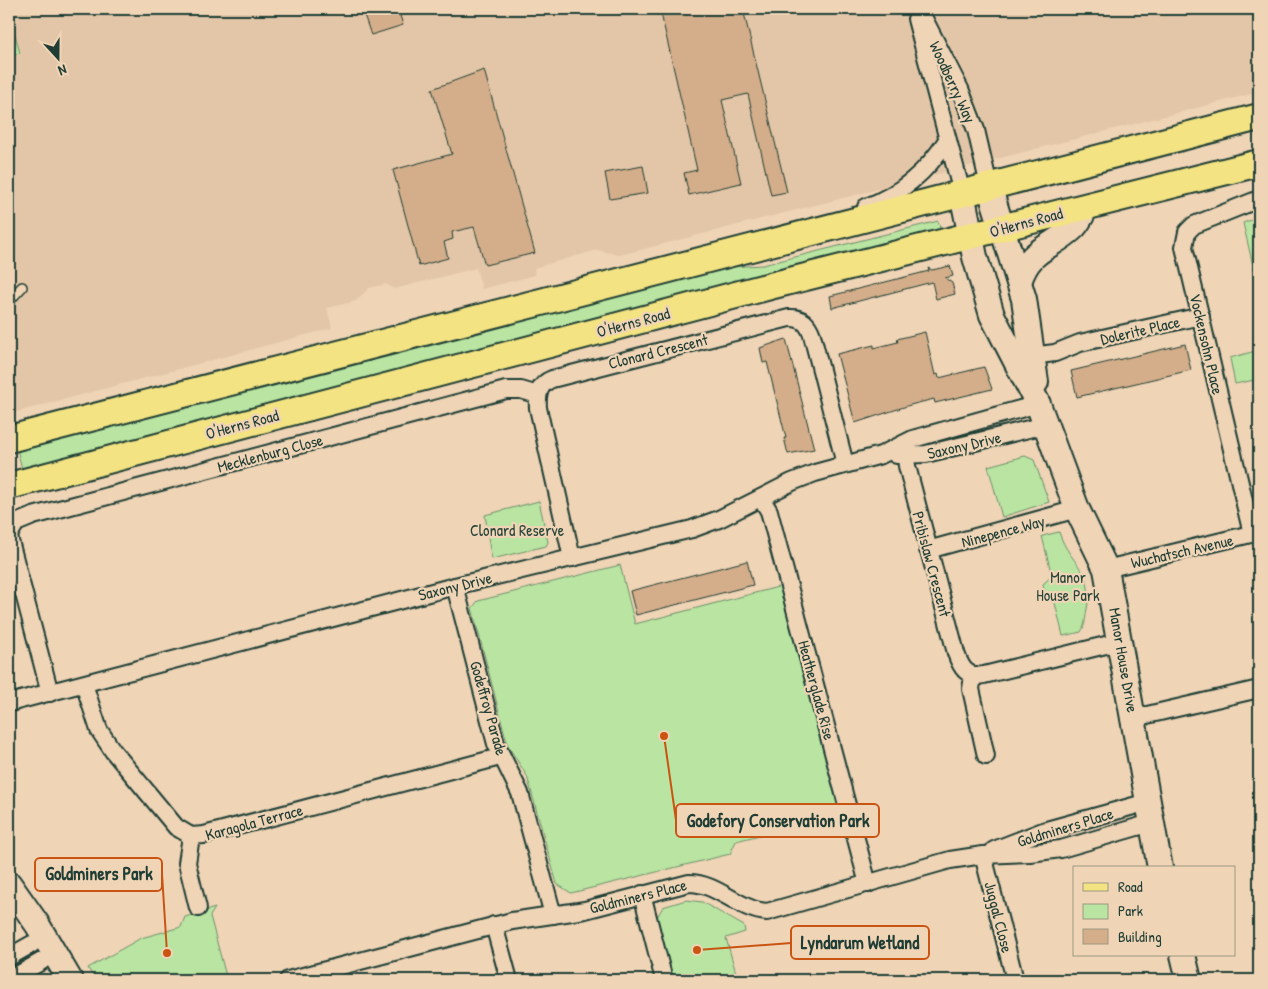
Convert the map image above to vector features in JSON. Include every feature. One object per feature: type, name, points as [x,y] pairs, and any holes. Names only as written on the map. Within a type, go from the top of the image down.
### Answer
[{"type":"main road","points":[[9,438],[1259,117]]},
{"type":"main road","name":"O'Herns Road","points":[[10,482],[1259,162]]},
{"type":"street","name":"Woodberry Way","points":[[914,9],[962,193]]},
{"type":"street","name":"Woodberry Way","points":[[919,9],[960,89],[976,130],[989,186]]},
{"type":"street","points":[[797,235],[890,198],[924,171],[947,140]]},
{"type":"street","name":"Manor House Drive","points":[[989,186],[1019,282],[1025,352],[1042,414],[1077,509],[1106,570],[1160,866]]},
{"type":"street","name":"Manor House Drive","points":[[962,193],[970,237],[992,315],[1025,352]]},
{"type":"street","name":"Vockensohn Place","points":[[1256,533],[1184,247],[1187,232],[1194,225],[1259,199]]},
{"type":"street","points":[[1019,282],[1024,267],[1034,255],[1075,226],[1086,206]]},
{"type":"street","points":[[943,244],[963,261],[982,283]]},
{"type":"street","name":"Dolerite Place","points":[[1025,352],[1080,344],[1200,316]]},
{"type":"street","name":"Clonard Crescent","points":[[538,396],[542,384],[559,376],[789,318],[798,318],[807,324],[813,336],[845,464]]},
{"type":"street","name":"Mecklenburg Close","points":[[50,693],[9,534],[16,523],[33,516],[496,392],[514,389],[538,396]]},
{"type":"street","points":[[538,396],[538,408],[572,558]]},
{"type":"street","name":"Saxony Drive","points":[[13,701],[50,693],[455,586],[692,529],[719,519],[792,482],[845,464],[904,450],[913,439],[1042,414]]},
{"type":"street","name":"Pribislaw Crescent","points":[[904,450],[928,550],[958,660],[964,670],[973,676]]},
{"type":"street","name":"Heatherglade Rise","points":[[761,498],[769,511],[868,884]]},
{"type":"street","name":"Ninepence Way","points":[[928,550],[1077,509]]},
{"type":"street","name":"Wuchatsch Avenue","points":[[1106,570],[1256,533]]},
{"type":"street","name":"Godeffroy Parade","points":[[455,586],[500,757],[516,781],[553,915]]},
{"type":"street","points":[[986,756],[971,689],[973,676],[984,675],[1118,642]]},
{"type":"street","name":"Karagola Terrace","points":[[84,684],[99,730],[113,751],[176,827],[191,836],[204,835],[500,757]]},
{"type":"street","points":[[1134,718],[1259,689]]},
{"type":"street","name":"Goldminers Place","points":[[288,980],[334,974],[521,918],[585,910],[642,894],[697,883],[706,885],[749,908],[767,912],[950,860],[983,855],[1030,853],[1061,849],[1149,812]]},
{"type":"street","points":[[191,836],[187,863],[198,908]]},
{"type":"street","name":"Juggal Close","points":[[983,855],[1015,980]]},
{"type":"street","points":[[9,884],[46,956]]},
{"type":"street","points":[[642,894],[664,980]]},
{"type":"street","points":[[9,908],[46,956],[70,980]]},
{"type":"street","points":[[494,925],[509,980]]},
{"type":"street","points":[[9,957],[46,956]]},
{"type":"street","points":[[9,980],[46,956]]},
{"type":"street","points":[[1183,956],[1189,980]]},
{"type":"lane","points":[[9,287],[22,287],[9,301]]},
{"type":"shaded area","points":[[9,9],[1259,9],[1259,92],[620,255],[597,250],[534,268],[535,275],[482,289],[476,268],[394,289],[386,284],[369,288],[356,301],[327,308],[332,328],[9,414]]},
{"type":"green space","points":[[9,12],[20,53],[9,56]]},
{"type":"green space","points":[[1259,217],[1259,291],[1243,223]]},
{"type":"green space","points":[[938,221],[940,227],[933,240],[23,473],[17,449],[712,268],[763,265]]},
{"type":"green space","points":[[1259,350],[1259,379],[1235,384],[1230,358]]},
{"type":"green space","points":[[1025,456],[1034,460],[1049,502],[1002,517],[988,466]]},
{"type":"green space","name":"Clonard Reserve","points":[[539,501],[548,542],[546,546],[492,559],[485,515]]},
{"type":"green space","name":"Manor House Park","points":[[1059,532],[1069,553],[1085,576],[1089,596],[1085,624],[1081,632],[1063,636],[1054,599],[1045,594],[1043,584],[1052,576],[1042,536]]},
{"type":"green space","points":[[620,565],[635,624],[782,586],[843,814],[736,841],[730,854],[571,893],[557,884],[527,776],[508,746],[472,608],[478,601]]},
{"type":"green space","points":[[686,900],[702,902],[744,926],[745,932],[726,938],[738,980],[672,980],[657,917],[663,907]]},
{"type":"green space","points":[[215,908],[210,916],[227,980],[95,980],[88,968],[141,938],[181,927],[185,917]]},
{"type":"building","points":[[362,9],[398,9],[403,25],[371,35]]},
{"type":"building","points":[[660,9],[743,9],[787,192],[771,195],[748,94],[722,100],[741,183],[689,195],[684,173],[697,170]]},
{"type":"building","points":[[484,70],[535,253],[485,265],[474,227],[452,232],[453,239],[444,242],[448,258],[419,266],[393,170],[452,154],[432,89]]},
{"type":"building","points":[[643,166],[648,193],[610,199],[605,173]]},
{"type":"building","points":[[950,266],[953,276],[945,278],[952,283],[955,294],[936,299],[932,282],[832,308],[830,296],[929,271],[928,268],[932,270]]},
{"type":"building","points":[[925,332],[935,375],[938,374],[939,378],[984,367],[992,389],[935,403],[934,399],[855,423],[837,354],[874,345],[874,348],[898,342],[897,339]]},
{"type":"building","points":[[786,339],[814,449],[788,454],[784,438],[786,438],[767,362],[763,363],[760,348]]},
{"type":"building","points":[[1185,344],[1191,370],[1077,397],[1071,371]]},
{"type":"building","points":[[747,561],[753,585],[636,615],[630,591]]},
{"type":"place","name":"Godefory Conservation Park","points":[[664,736]]},
{"type":"place","name":"Lyndarum Wetland","points":[[697,950]]},
{"type":"place","name":"Goldminers Park","points":[[167,953]]}]
